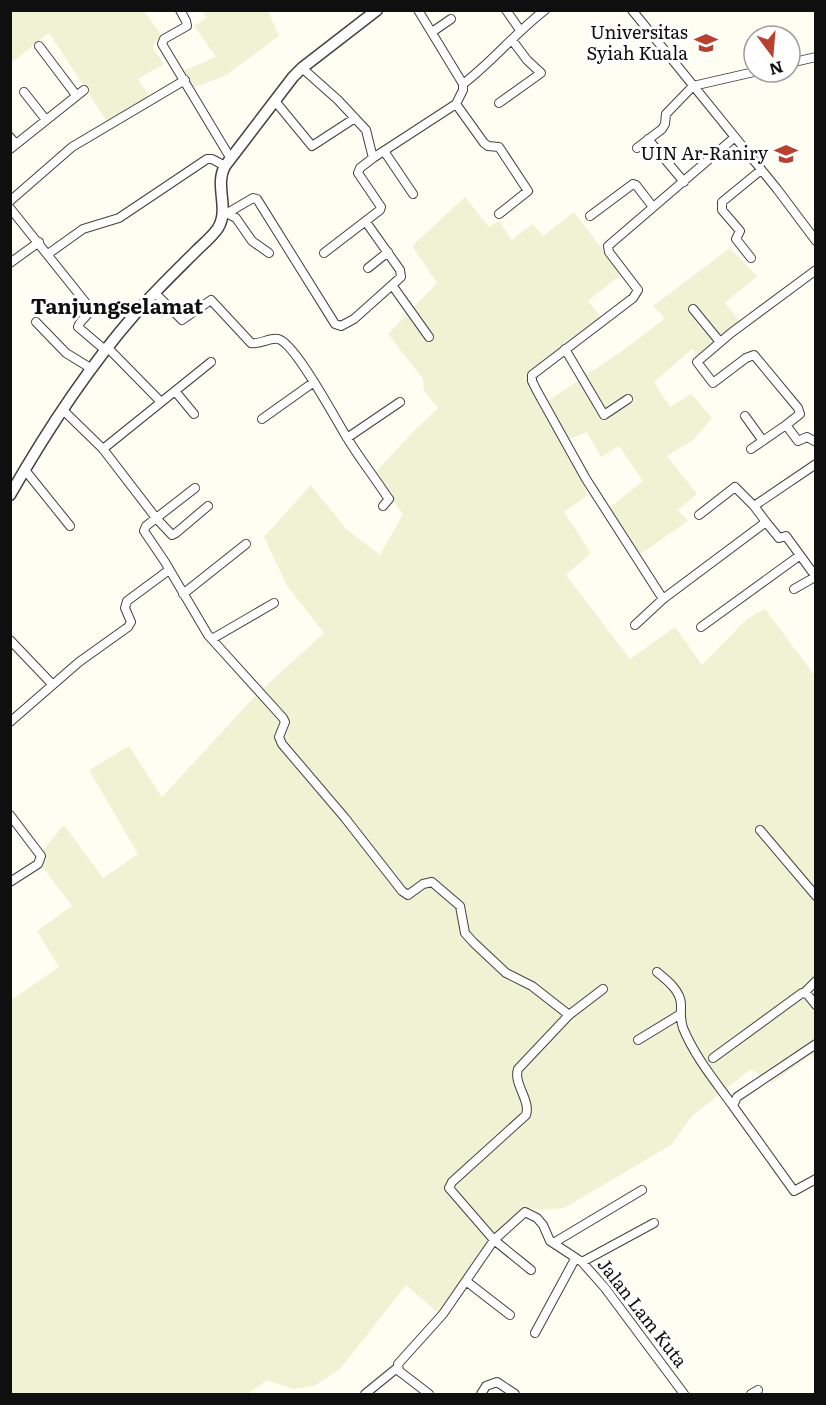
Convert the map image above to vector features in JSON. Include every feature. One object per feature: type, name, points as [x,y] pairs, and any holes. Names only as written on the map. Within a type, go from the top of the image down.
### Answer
[{"type":"street","points":[[180,10],[187,26],[164,39],[162,44],[228,163]]},
{"type":"street","points":[[226,214],[221,173],[228,163],[302,68],[377,10]]},
{"type":"street","points":[[324,253],[366,222],[381,207],[358,173],[360,168],[456,104],[463,90],[463,84],[418,10]]},
{"type":"street","points":[[506,10],[520,30]]},
{"type":"street","points":[[463,84],[483,69],[520,30],[545,10]]},
{"type":"street","points":[[632,10],[816,241]]},
{"type":"street","points":[[432,32],[451,19]]},
{"type":"street","points":[[499,103],[541,74],[512,40]]},
{"type":"street","points":[[12,144],[80,92],[39,45]]},
{"type":"street","points":[[302,68],[356,118],[366,131],[373,158]]},
{"type":"street","points":[[637,148],[662,129],[666,114],[693,86],[742,75]]},
{"type":"street","points":[[10,201],[72,147],[184,80]]},
{"type":"street","points":[[24,92],[45,120]]},
{"type":"street","points":[[275,101],[312,146],[356,118]]},
{"type":"street","points":[[456,104],[484,143],[488,146],[499,147],[528,191],[499,214]]},
{"type":"street","points":[[663,599],[586,479],[532,381],[532,375],[633,298],[638,290],[609,252],[608,246],[735,137]]},
{"type":"street","points":[[648,139],[684,182]]},
{"type":"street","points":[[384,151],[412,194]]},
{"type":"street","points":[[48,254],[83,230],[119,218],[207,159],[228,163]]},
{"type":"street","points":[[751,258],[736,239],[740,231],[721,206],[722,202],[761,170]]},
{"type":"street","points":[[590,216],[633,184],[653,207]]},
{"type":"street","points":[[10,495],[106,348],[154,293],[217,230],[226,214],[256,198],[335,324],[343,326],[354,319],[402,274],[366,222]]},
{"type":"street","points":[[10,208],[90,308],[78,327],[106,348],[161,402]]},
{"type":"street","points":[[226,214],[236,218],[252,241],[269,253]]},
{"type":"street","points":[[10,263],[39,242]]},
{"type":"street","points":[[368,268],[388,252]]},
{"type":"street","points":[[751,449],[798,417],[800,414],[798,408],[754,355],[746,358],[713,383],[697,362],[816,270]]},
{"type":"street","points":[[392,285],[429,337]]},
{"type":"street","points":[[154,293],[182,320],[209,301],[214,302],[251,343],[276,339],[283,341],[303,364],[347,438],[389,499],[383,506]]},
{"type":"street","points":[[693,309],[720,342]]},
{"type":"street","points":[[36,322],[66,353],[92,369]]},
{"type":"street","points":[[565,349],[604,415],[628,399]]},
{"type":"street","points":[[103,449],[212,362]]},
{"type":"street","points":[[262,419],[314,382]]},
{"type":"street","points":[[175,391],[194,414]]},
{"type":"street","points":[[347,438],[400,402]]},
{"type":"street","points":[[64,411],[103,449],[170,533],[174,534],[208,506]]},
{"type":"street","points":[[744,416],[764,441]]},
{"type":"street","points":[[786,425],[798,441],[807,437],[816,442]]},
{"type":"street","points":[[754,506],[816,464]]},
{"type":"street","points":[[25,470],[70,526]]},
{"type":"street","points":[[699,515],[735,487],[754,506],[778,538],[786,536],[815,577],[794,589]]},
{"type":"street","points":[[195,488],[146,525],[144,531],[212,639],[283,718],[285,722],[279,737],[282,744],[345,818],[402,891],[409,895],[423,884],[432,882],[460,906],[465,933],[473,942],[506,973],[532,986],[569,1015]]},
{"type":"street","points":[[635,625],[663,599],[766,522]]},
{"type":"street","points":[[183,594],[246,543]]},
{"type":"street","points":[[700,627],[799,556]]},
{"type":"street","points":[[10,722],[79,662],[131,625],[125,606],[127,602],[169,570]]},
{"type":"street","points":[[212,639],[274,603]]},
{"type":"street","points":[[10,640],[52,684]]},
{"type":"street","points":[[10,815],[41,856],[38,864],[10,882]]},
{"type":"street","points":[[760,830],[816,896]]},
{"type":"street","points":[[657,972],[672,984],[680,998],[679,1015],[683,1028],[704,1067],[794,1191],[816,1179]]},
{"type":"street","points":[[713,1058],[798,994],[805,992],[816,981]]},
{"type":"street","points":[[531,1270],[494,1240],[449,1188],[452,1182],[526,1115],[527,1109],[516,1072],[569,1015],[603,989]]},
{"type":"street","points":[[805,992],[816,1005]]},
{"type":"street","points":[[638,1040],[679,1015]]},
{"type":"street","points":[[733,1106],[737,1097],[816,1044]]},
{"type":"street","points":[[555,1242],[642,1190]]},
{"type":"street","name":"Jalan Lam Kuta","points":[[494,1240],[525,1212],[537,1218],[550,1240],[578,1260],[605,1287],[684,1395]]},
{"type":"street","points":[[535,1334],[578,1260],[654,1223]]},
{"type":"street","points":[[365,1395],[397,1368],[398,1364],[443,1314],[494,1240]]},
{"type":"street","points":[[466,1281],[510,1315]]},
{"type":"street","points":[[397,1368],[429,1395]]},
{"type":"street","points":[[481,1395],[486,1386],[497,1382],[515,1395]]},
{"type":"green space","points":[[11,11],[144,11],[163,37],[155,42],[153,48],[164,64],[138,79],[151,99],[108,123],[49,33],[11,63]]},
{"type":"green space","points":[[202,11],[268,11],[279,36],[225,76],[192,88],[180,72],[216,57],[194,26],[207,18]]},
{"type":"green space","points":[[465,197],[489,227],[499,221],[512,240],[532,224],[543,236],[574,212],[621,274],[588,301],[603,320],[532,381],[542,405],[663,320],[663,316],[653,306],[730,248],[757,276],[725,303],[741,323],[701,358],[692,349],[654,382],[670,407],[691,394],[712,418],[693,440],[667,456],[697,494],[678,510],[688,521],[639,555],[609,508],[643,481],[619,446],[601,457],[587,432],[565,441],[588,495],[564,512],[591,553],[566,575],[630,659],[675,627],[702,665],[747,619],[765,609],[815,676],[815,1056],[808,1057],[772,1083],[751,1069],[691,1117],[671,1145],[564,1208],[540,1210],[528,1208],[512,1216],[486,1245],[438,1313],[406,1285],[340,1369],[314,1386],[293,1389],[267,1380],[248,1394],[11,1394],[11,1000],[59,967],[37,931],[72,906],[36,858],[64,825],[103,878],[138,854],[89,770],[129,746],[162,797],[257,694],[324,633],[287,586],[264,537],[311,485],[346,529],[380,555],[403,514],[373,475],[438,408],[424,391],[423,379],[388,334],[437,283],[412,246]]},
{"type":"place","name":"Universitas Syiah Kuala","points":[[706,43]]},
{"type":"place","name":"UIN Ar-Raniry","points":[[786,154]]},
{"type":"district","name":"Tanjungselamat","points":[[117,307]]}]
